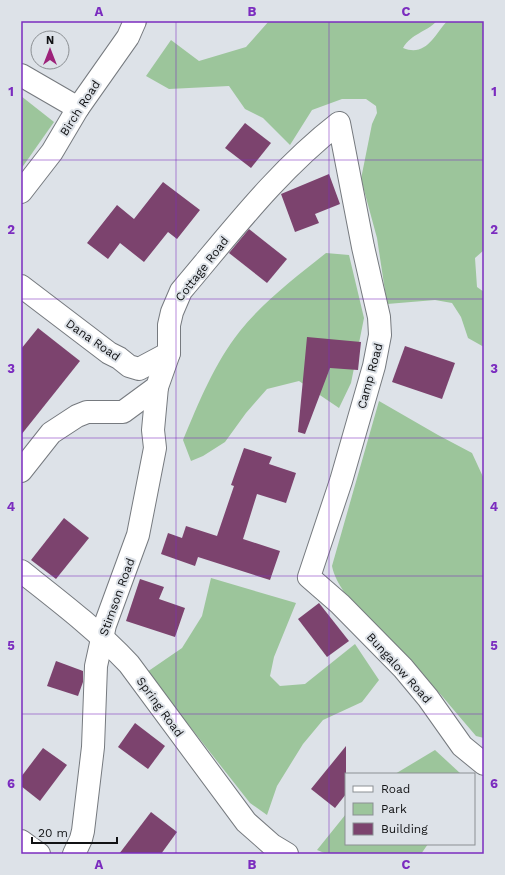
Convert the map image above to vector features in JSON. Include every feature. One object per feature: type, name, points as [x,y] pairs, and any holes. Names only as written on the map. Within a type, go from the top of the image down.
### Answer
[{"type":"street","name":"Birch Road","points":[[21,192],[52,152],[78,108],[128,37],[135,21]]},
{"type":"street","points":[[21,75],[78,108]]},
{"type":"street","name":"Cottage Road","points":[[157,387],[170,353],[169,325],[175,301],[181,291],[275,181],[310,146],[340,123]]},
{"type":"street","name":"Camp Road","points":[[309,577],[340,481],[374,366],[380,335],[379,317],[363,248],[340,123]]},
{"type":"street","name":"Dana Road","points":[[21,286],[99,346],[129,366],[139,370],[170,353]]},
{"type":"street","points":[[21,471],[51,434],[77,416],[87,412],[123,412],[157,387]]},
{"type":"street","name":"Stimson Road","points":[[74,854],[83,831],[93,747],[96,666],[102,636],[138,535],[155,448],[153,430],[157,387]]},
{"type":"street","name":"Spring Road","points":[[21,571],[102,636],[129,664],[246,822],[272,845],[287,854]]},
{"type":"street","name":"Bungalow Road","points":[[309,577],[340,604],[403,668],[428,698],[462,746],[484,764]]},
{"type":"street","points":[[21,841],[39,854]]},
{"type":"green space","points":[[269,21],[437,21],[410,39],[403,48],[418,50],[429,44],[447,21],[484,21],[484,250],[475,258],[477,287],[484,292],[484,347],[468,338],[461,317],[452,303],[435,300],[387,304],[377,238],[361,179],[372,124],[377,113],[376,106],[366,99],[342,99],[312,110],[290,145],[263,118],[245,109],[229,86],[169,89],[146,76],[171,40],[199,61],[246,47]]},
{"type":"green space","points":[[21,96],[54,122],[21,169]]},
{"type":"green space","points":[[326,253],[349,255],[364,318],[351,383],[339,408],[299,381],[267,389],[246,413],[225,442],[203,456],[191,461],[183,440],[222,357],[249,320],[270,299]]},
{"type":"green space","points":[[379,401],[472,453],[484,479],[484,738],[476,736],[432,685],[359,612],[337,580],[332,566]]},
{"type":"green space","points":[[211,578],[296,603],[274,657],[270,676],[280,686],[305,684],[355,644],[379,680],[362,702],[323,720],[303,744],[277,786],[267,815],[250,803],[147,672],[182,648],[202,616]]},
{"type":"green space","points":[[435,750],[460,773],[397,773]]},
{"type":"green space","points":[[345,815],[345,845],[427,845],[421,854],[327,854],[317,850]]},
{"type":"building","points":[[245,123],[271,143],[251,168],[225,148]]},
{"type":"building","points":[[329,174],[340,204],[315,214],[319,223],[295,232],[281,194]]},
{"type":"building","points":[[163,182],[200,210],[177,239],[168,232],[144,262],[120,243],[108,259],[87,243],[117,205],[134,219]]},
{"type":"building","points":[[249,229],[287,259],[267,283],[229,253]]},
{"type":"building","points":[[38,328],[80,361],[21,435],[21,349]]},
{"type":"building","points":[[307,337],[361,342],[358,370],[330,368],[305,434],[298,432]]},
{"type":"building","points":[[405,346],[455,363],[442,399],[392,382]]},
{"type":"building","points":[[244,448],[272,457],[269,464],[296,473],[286,503],[257,494],[243,539],[280,551],[270,580],[198,557],[195,566],[161,554],[168,533],[182,538],[186,526],[217,536],[234,486],[231,485]]},
{"type":"building","points":[[64,518],[89,538],[56,579],[31,560]]},
{"type":"building","points":[[140,579],[164,587],[159,599],[185,608],[175,637],[126,621]]},
{"type":"building","points":[[319,603],[349,641],[327,657],[298,619]]},
{"type":"building","points":[[56,661],[83,671],[83,682],[78,696],[47,686]]},
{"type":"building","points":[[135,723],[165,746],[148,769],[118,747]]},
{"type":"building","points":[[346,746],[345,795],[335,808],[311,789]]},
{"type":"building","points":[[43,748],[67,765],[40,801],[21,786],[21,777]]},
{"type":"building","points":[[151,812],[177,832],[161,854],[119,854]]}]
